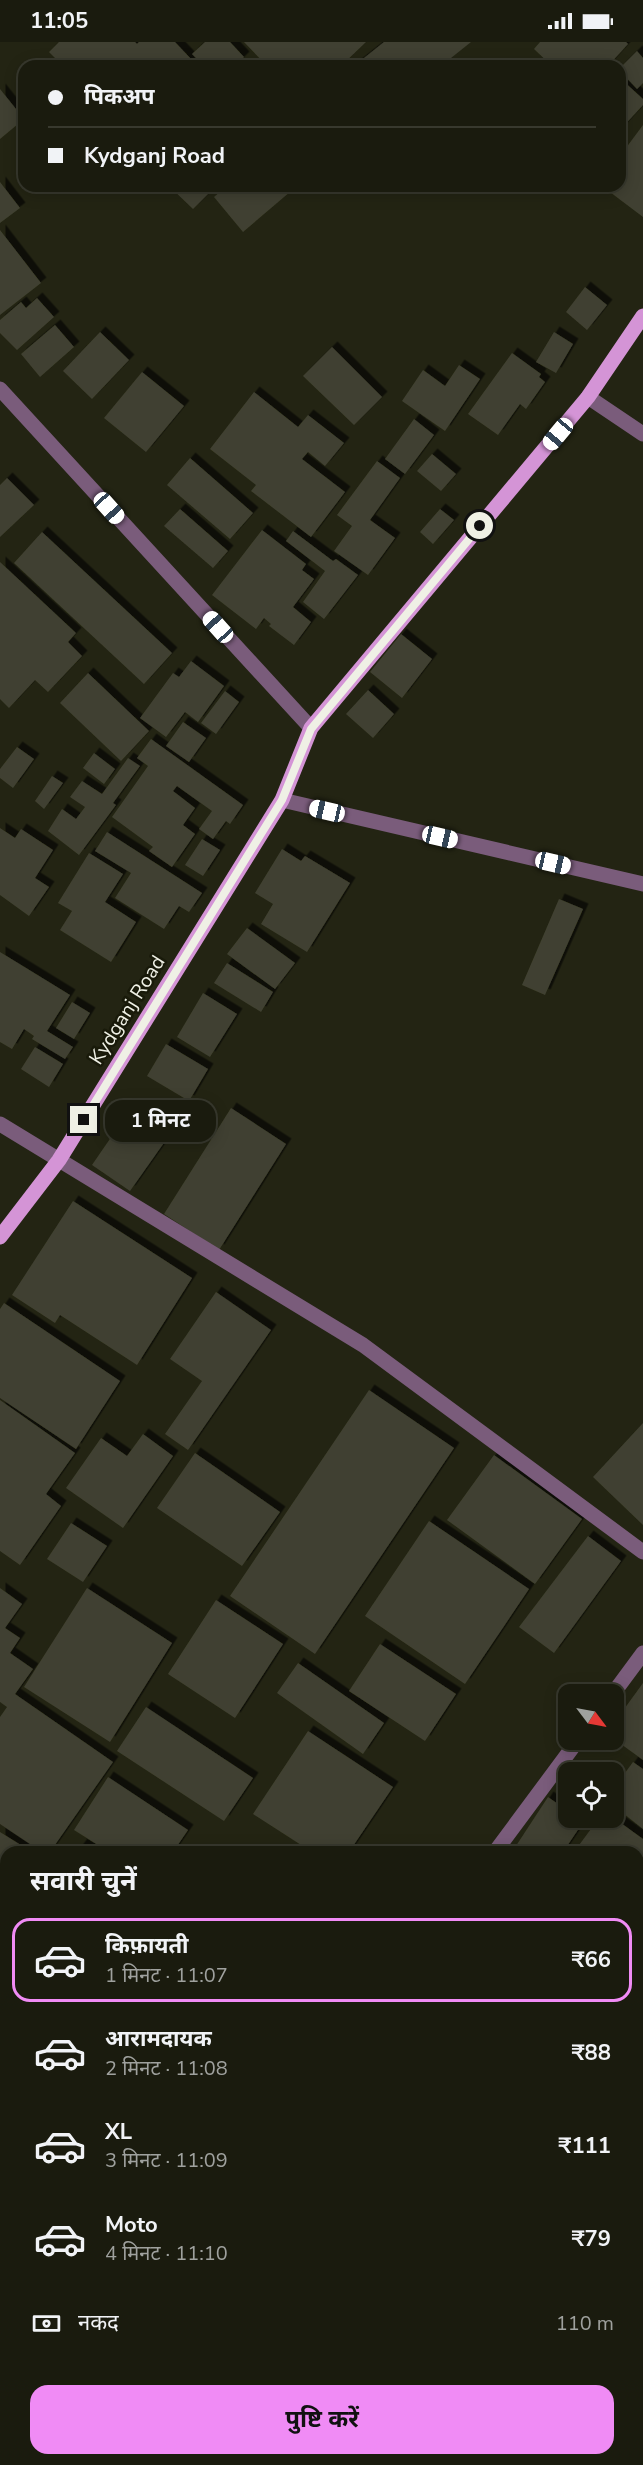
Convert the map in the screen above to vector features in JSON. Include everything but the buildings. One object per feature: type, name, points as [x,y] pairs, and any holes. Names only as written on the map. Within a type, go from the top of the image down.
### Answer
[{"type":"main road","name":"Kydganj Road","points":[[0,1237],[59,1160],[282,800],[311,729],[588,398],[643,316]]},
{"type":"street","points":[[0,389],[311,729]]},
{"type":"street","points":[[588,398],[643,434]]},
{"type":"street","points":[[282,800],[643,884]]},
{"type":"street","points":[[0,1124],[363,1345],[643,1552]]},
{"type":"street","points":[[620,1684],[643,1653]]},
{"type":"street","points":[[499,1846],[571,1750]]},
{"type":"route","points":[[84,1120],[282,800],[311,729],[480,526]]}]
